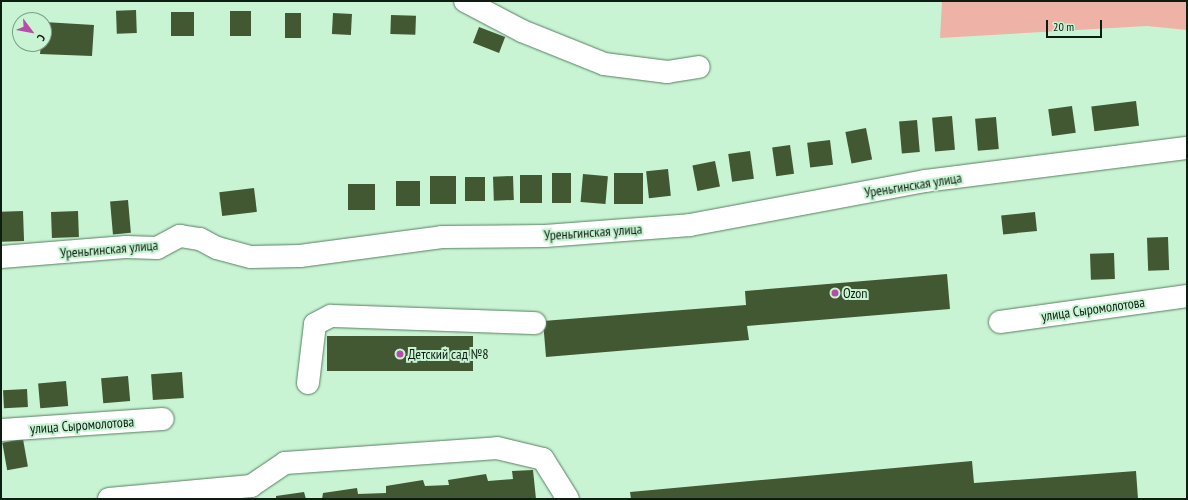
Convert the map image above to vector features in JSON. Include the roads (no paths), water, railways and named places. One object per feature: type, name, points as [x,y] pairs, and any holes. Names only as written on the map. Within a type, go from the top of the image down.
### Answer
[{"type":"street","points":[[465,1],[522,31],[604,64],[667,72],[699,67]]},
{"type":"street","name":"Уреньгинская улица","points":[[1,257],[126,246],[157,248],[180,236],[200,239],[216,248],[251,257],[300,256],[442,237],[545,236],[690,225],[925,181],[1187,148]]},
{"type":"street","name":"улица Сыромолотова","points":[[1000,322],[1187,296]]},
{"type":"street","points":[[308,383],[315,324],[331,316],[535,323]]},
{"type":"street","name":"улица Сыромолотова","points":[[1,430],[163,419]]},
{"type":"street","points":[[108,499],[251,486],[285,463],[497,448],[543,459],[568,499]]},
{"type":"place","name":"Ozon","points":[[835,293]]},
{"type":"place","name":"Детский сад №8","points":[[400,354]]}]
